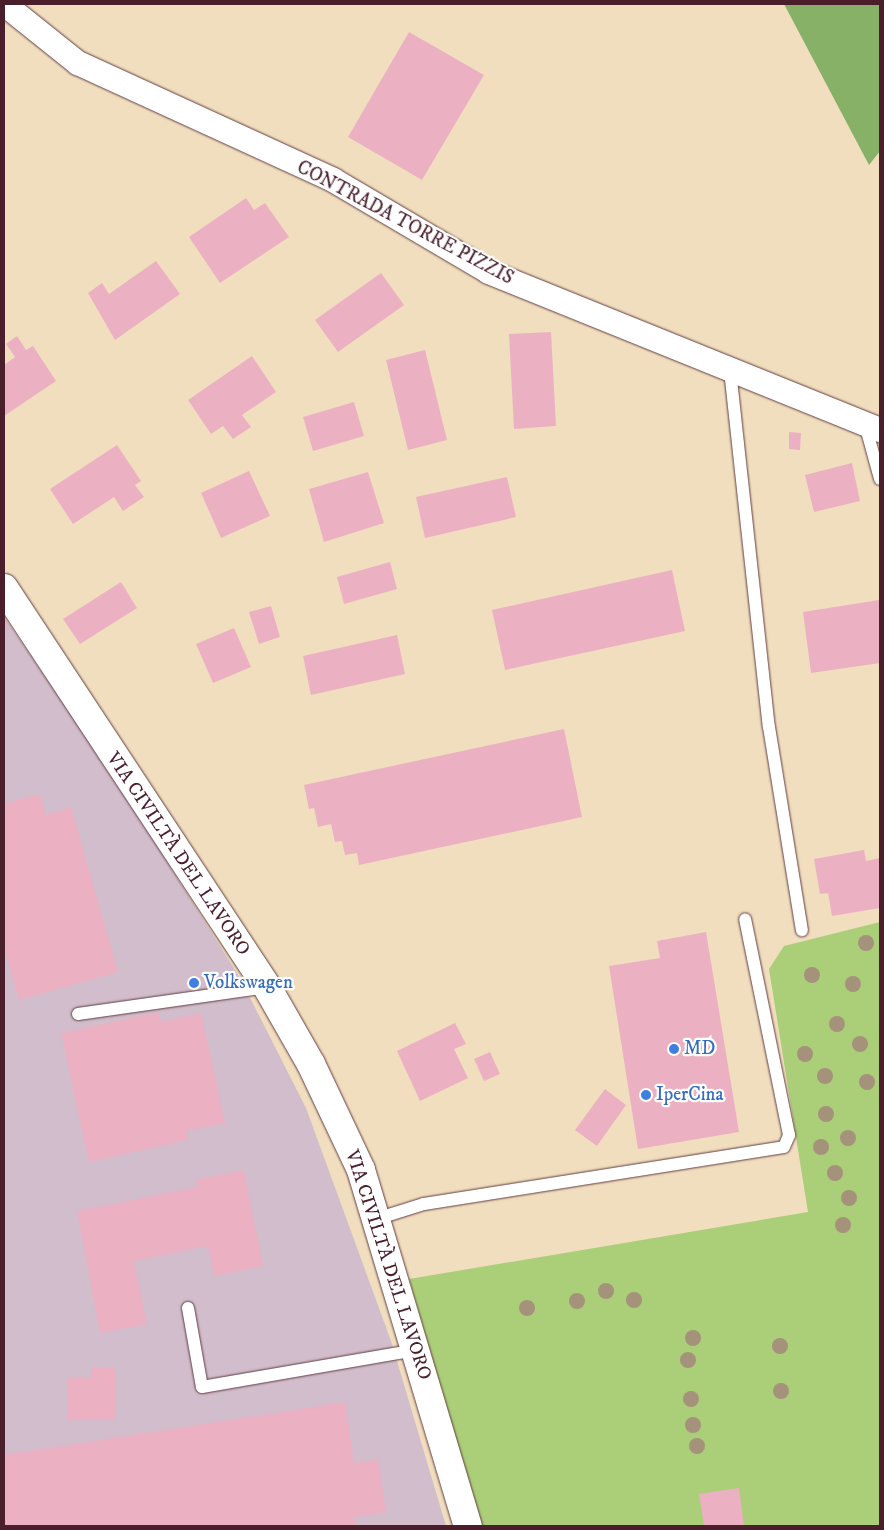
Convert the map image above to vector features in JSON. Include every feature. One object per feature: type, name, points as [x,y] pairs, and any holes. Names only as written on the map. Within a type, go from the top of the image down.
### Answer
[{"type":"main road","name":"VIA CIVILTÀ DEL LAVORO","points":[[4,588],[267,987],[311,1064],[361,1170],[417,1350],[468,1526]]},
{"type":"street","name":"CONTRADA TORRE PIZZIS","points":[[4,4],[78,63],[333,180],[490,272],[654,335],[730,370],[872,427]]},
{"type":"lane","points":[[730,370],[769,727],[802,930]]},
{"type":"lane","points":[[872,427],[880,479]]},
{"type":"lane","points":[[376,1219],[424,1204],[784,1147],[788,1135],[745,919]]},
{"type":"lane","points":[[78,1014],[267,987]]},
{"type":"lane","points":[[188,1308],[202,1387],[417,1350]]},
{"type":"shaded area","points":[[4,617],[107,766],[240,978],[306,1108],[391,1341],[446,1526],[4,1526]]},
{"type":"green space","points":[[784,4],[880,4],[880,151],[869,165]]},
{"type":"green space","points":[[880,922],[880,1526],[481,1526],[409,1279],[808,1212],[769,969],[784,946]]},
{"type":"building","points":[[409,32],[484,75],[422,180],[348,137]]},
{"type":"building","points":[[246,198],[254,210],[265,203],[289,237],[220,283],[189,237]]},
{"type":"building","points":[[156,261],[180,294],[115,340],[88,293],[102,283],[109,294]]},
{"type":"building","points":[[381,273],[404,305],[338,352],[315,320]]},
{"type":"building","points":[[551,332],[556,426],[514,429],[509,334]]},
{"type":"building","points":[[17,336],[26,350],[33,346],[56,381],[4,416],[4,365],[15,357],[6,344]]},
{"type":"building","points":[[425,350],[447,440],[408,450],[386,360]]},
{"type":"building","points":[[252,356],[276,392],[242,415],[251,427],[233,439],[223,426],[211,434],[188,400]]},
{"type":"building","points":[[354,402],[364,436],[313,451],[303,417]]},
{"type":"building","points":[[789,432],[801,433],[800,450],[789,449]]},
{"type":"building","points":[[117,445],[141,481],[135,485],[144,497],[123,511],[114,497],[73,524],[50,489]]},
{"type":"building","points":[[852,463],[860,501],[814,512],[805,475]]},
{"type":"building","points":[[249,471],[270,516],[221,538],[201,493]]},
{"type":"building","points":[[368,472],[384,523],[324,542],[309,489]]},
{"type":"building","points":[[507,477],[516,517],[425,538],[416,497]]},
{"type":"building","points":[[390,562],[397,589],[344,604],[337,577]]},
{"type":"building","points":[[672,570],[685,631],[505,670],[492,610]]},
{"type":"building","points":[[121,582],[137,608],[80,644],[63,619]]},
{"type":"building","points":[[879,600],[880,663],[811,673],[803,612]]},
{"type":"building","points":[[271,606],[280,637],[259,644],[249,612]]},
{"type":"building","points":[[234,628],[251,667],[213,683],[196,644]]},
{"type":"building","points":[[397,635],[405,674],[311,695],[303,656]]},
{"type":"building","points":[[564,729],[582,817],[359,865],[357,853],[345,855],[342,841],[335,842],[331,824],[318,827],[314,808],[309,809],[304,785]]},
{"type":"building","points":[[40,794],[46,815],[71,807],[118,972],[19,1000],[4,946],[4,804]]},
{"type":"building","points":[[864,850],[866,861],[880,858],[880,908],[832,916],[828,893],[820,894],[814,859]]},
{"type":"building","name":"MD","points":[[706,932],[739,1132],[638,1149],[609,966],[660,958],[657,941]]},
{"type":"building","points":[[159,1012],[161,1022],[201,1013],[225,1123],[186,1131],[188,1140],[89,1162],[61,1033]]},
{"type":"building","points":[[455,1023],[466,1044],[454,1049],[468,1078],[420,1101],[397,1051]]},
{"type":"building","points":[[490,1052],[500,1074],[484,1081],[474,1059]]},
{"type":"building","points":[[605,1089],[626,1105],[597,1146],[575,1130]]},
{"type":"building","points":[[244,1170],[263,1266],[214,1276],[208,1246],[134,1261],[147,1324],[100,1333],[77,1211],[197,1187],[195,1180]]},
{"type":"building","points":[[115,1367],[115,1420],[68,1420],[68,1377],[91,1377],[91,1368]]},
{"type":"building","points":[[345,1402],[354,1463],[378,1459],[386,1512],[354,1517],[356,1526],[4,1526],[4,1455]]},
{"type":"building","points":[[739,1488],[744,1526],[704,1526],[699,1494]]},
{"type":"place","name":"Volkswagen","points":[[194,983]]},
{"type":"place","name":"MD","points":[[674,1049]]},
{"type":"place","name":"IperCina","points":[[646,1095]]}]
